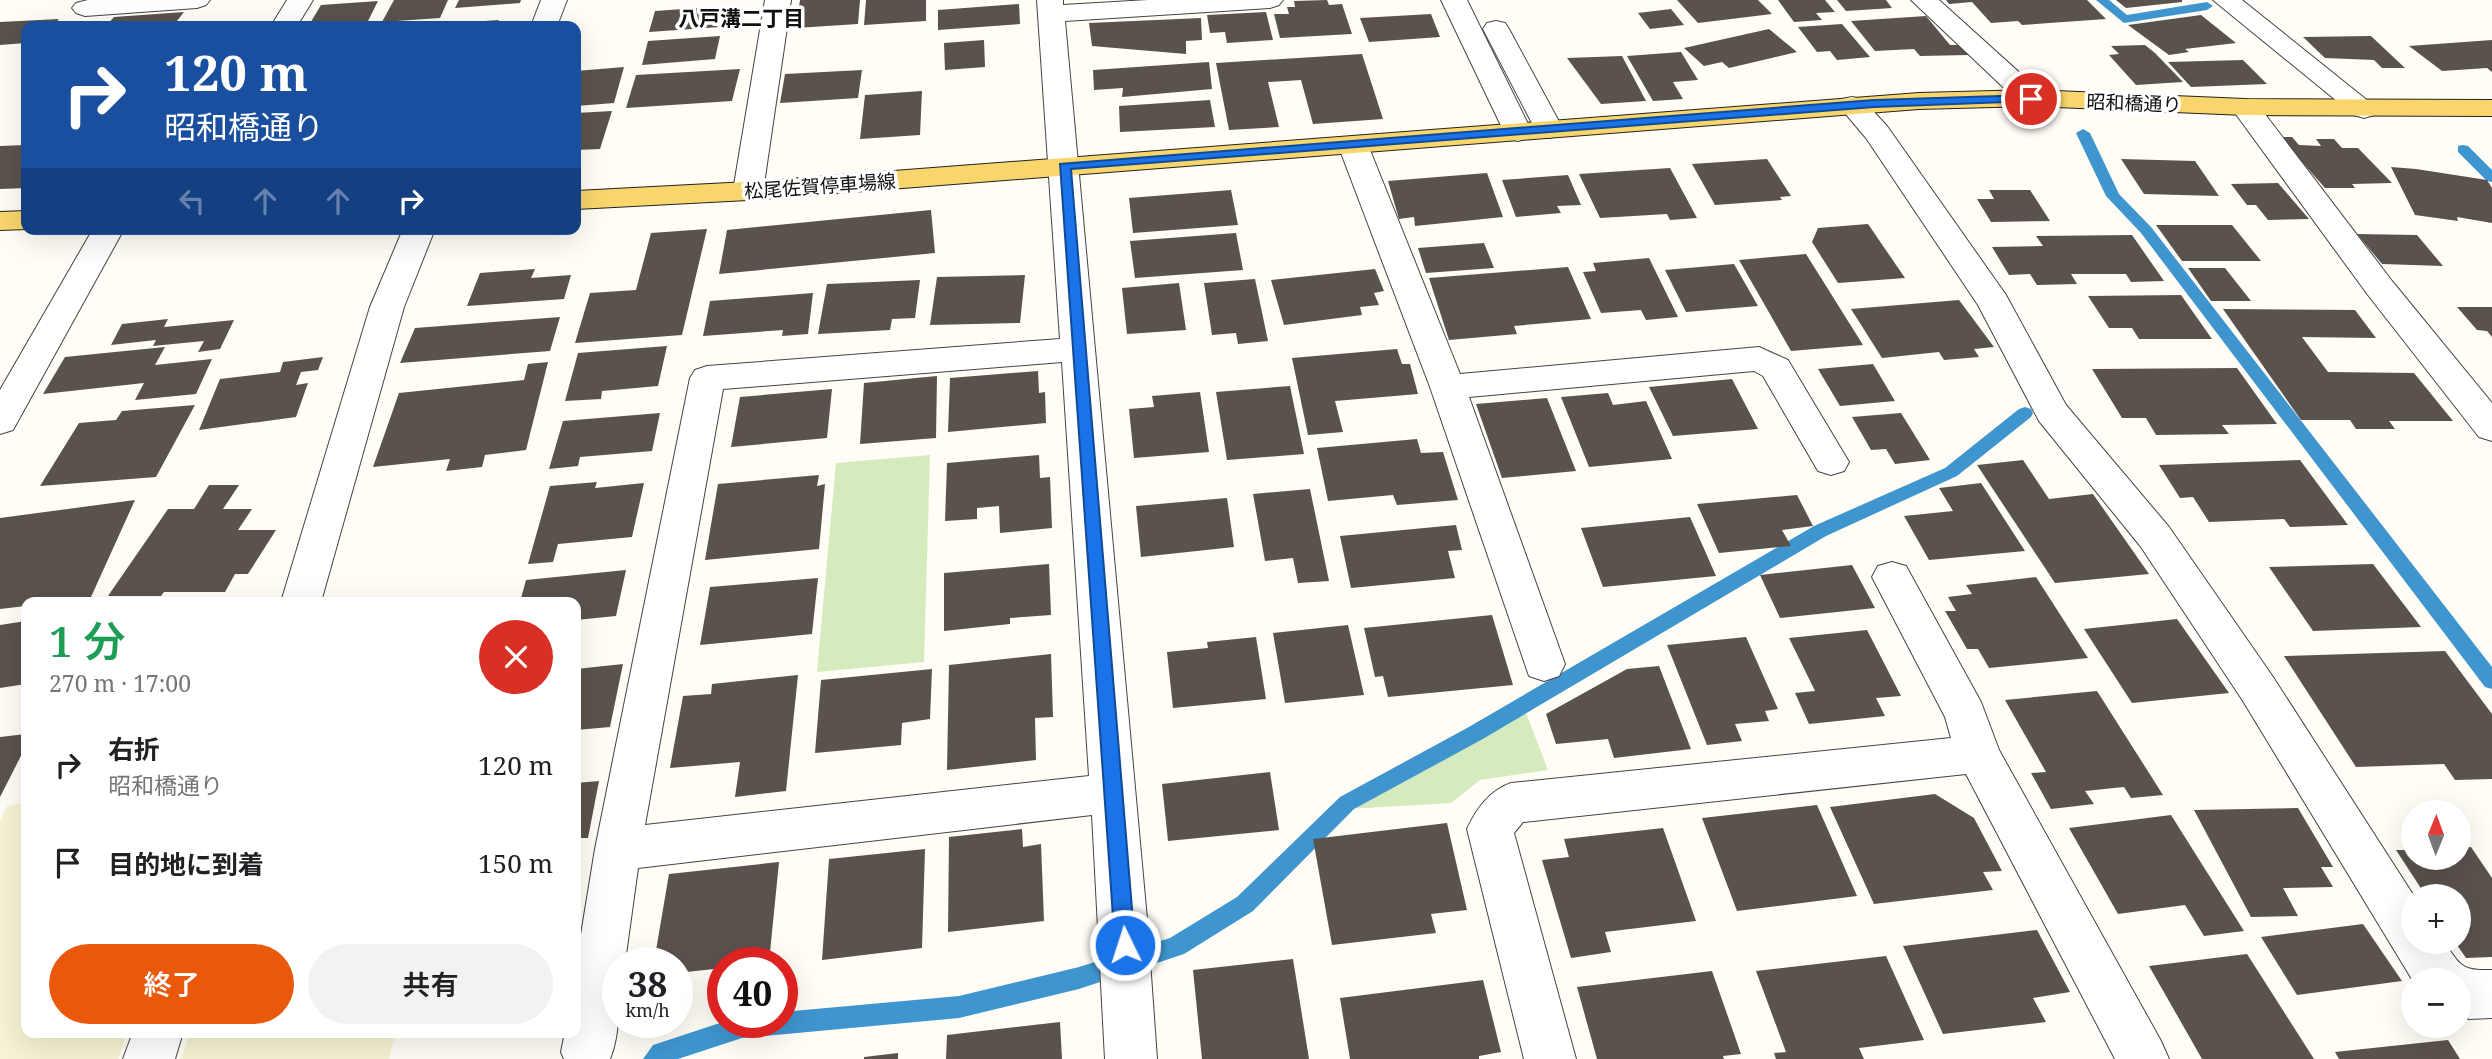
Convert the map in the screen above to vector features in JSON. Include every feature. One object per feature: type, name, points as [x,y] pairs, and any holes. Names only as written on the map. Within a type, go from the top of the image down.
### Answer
[{"type":"main road","name":"昭和橋通り","points":[[1064,166],[1919,100],[2031,99],[2364,109],[2492,108]]},
{"type":"main road","name":"松尾佐賀停車場線","points":[[581,200],[748,191],[1064,166]]},
{"type":"main road","points":[[0,221],[21,220]]},
{"type":"street","points":[[85,8],[197,0]]},
{"type":"street","points":[[287,21],[300,0]]},
{"type":"street","points":[[546,21],[554,0]]},
{"type":"street","points":[[748,191],[778,0]]},
{"type":"street","points":[[1131,1059],[1123,919],[1050,7],[1270,0]]},
{"type":"street","points":[[1454,0],[1518,132]]},
{"type":"street","points":[[1480,0],[1549,129]]},
{"type":"street","points":[[1924,0],[2031,99]]},
{"type":"street","points":[[2226,0],[2364,109]]},
{"type":"street","points":[[1852,105],[1877,132],[1994,303],[2052,412],[2170,558],[2258,689],[2401,918]]},
{"type":"street","points":[[2245,107],[2380,288],[2492,428]]},
{"type":"street","points":[[1353,145],[1448,387],[1544,664]]},
{"type":"street","points":[[0,422],[106,235]]},
{"type":"street","points":[[302,597],[387,307],[417,235]]},
{"type":"street","points":[[587,1052],[618,849],[707,379],[1078,349]]},
{"type":"street","points":[[1448,387],[1759,359],[1776,368],[1831,462]]},
{"type":"street","points":[[1892,577],[1966,715],[1978,754],[2143,1059]]},
{"type":"street","points":[[1550,1059],[1490,829],[1511,803],[1978,754]]},
{"type":"street","points":[[618,849],[1112,793]]},
{"type":"street","points":[[2471,995],[2492,994]]},
{"type":"street","points":[[149,1059],[156,1038]]},
{"type":"shaded area","points":[[21,804],[21,1038],[125,1038],[118,1059],[0,1059],[0,821],[7,806]]},
{"type":"shaded area","points":[[188,1038],[394,1038],[389,1059],[181,1059]]},
{"type":"green space","points":[[930,455],[924,662],[817,672],[836,463]]},
{"type":"green space","points":[[1525,710],[1548,770],[1480,780],[1451,803],[1349,809]]},
{"type":"building","points":[[394,0],[448,0],[440,18],[383,21]]},
{"type":"building","points":[[459,0],[521,0],[520,3],[455,8]]},
{"type":"building","points":[[800,0],[860,0],[858,24],[796,28]]},
{"type":"building","points":[[866,0],[926,0],[926,21],[864,25]]},
{"type":"building","points":[[1327,0],[1329,5],[1342,4],[1352,34],[1280,38],[1274,14],[1289,14],[1287,7],[1295,7],[1294,1]]},
{"type":"building","points":[[1677,0],[1758,0],[1772,14],[1698,23]]},
{"type":"building","points":[[1778,0],[1825,0],[1835,12],[1816,13],[1822,20],[1794,22]]},
{"type":"building","points":[[1837,0],[1886,0],[1892,8],[1846,11]]},
{"type":"building","points":[[1946,0],[2087,0],[2106,19],[2022,25],[2018,21],[1991,23],[1972,2],[1949,4]]},
{"type":"building","points":[[2116,0],[2182,0],[2182,2],[2126,8]]},
{"type":"building","points":[[378,1],[368,21],[311,21],[321,5]]},
{"type":"building","points":[[1019,4],[1020,24],[938,30],[938,10]]},
{"type":"building","points":[[725,6],[720,27],[649,32],[655,11]]},
{"type":"building","points":[[1671,9],[1684,25],[1650,29],[1638,13]]},
{"type":"building","points":[[184,12],[177,21],[110,21],[114,17]]},
{"type":"building","points":[[1266,12],[1273,40],[1227,43],[1225,32],[1210,33],[1207,15]]},
{"type":"building","points":[[1431,14],[1440,37],[1369,42],[1360,18]]},
{"type":"building","points":[[2201,15],[2236,43],[2185,49],[2189,52],[2169,55],[2128,25]]},
{"type":"building","points":[[1926,16],[1950,45],[1960,45],[1969,55],[1920,56],[1914,49],[1875,51],[1851,21]]},
{"type":"building","points":[[1201,18],[1202,40],[1186,41],[1186,54],[1092,46],[1089,23]]},
{"type":"building","points":[[59,19],[21,21],[21,43],[0,45],[0,22]]},
{"type":"building","points":[[1842,24],[1870,57],[1837,60],[1830,51],[1817,52],[1798,27]]},
{"type":"building","points":[[1769,29],[1797,52],[1729,68],[1722,62],[1704,66],[1684,48]]},
{"type":"building","points":[[720,36],[715,59],[642,65],[648,41]]},
{"type":"building","points":[[2371,36],[2405,68],[2382,68],[2374,60],[2325,58],[2303,37]]},
{"type":"building","points":[[984,40],[985,67],[945,70],[944,43]]},
{"type":"building","points":[[2492,40],[2492,72],[2487,68],[2442,71],[2409,46]]},
{"type":"building","points":[[2145,45],[2183,82],[2136,85],[2109,55],[2119,54],[2111,46]]},
{"type":"building","points":[[1681,52],[1698,80],[1673,82],[1683,99],[1653,101],[1627,56]]},
{"type":"building","points":[[1362,54],[1383,119],[1313,124],[1301,80],[1268,82],[1279,127],[1229,130],[1216,63]]},
{"type":"building","points":[[1622,56],[1646,101],[1601,104],[1567,58]]},
{"type":"building","points":[[2243,60],[2267,84],[2191,87],[2168,62]]},
{"type":"building","points":[[1209,62],[1212,89],[1122,97],[1123,88],[1094,90],[1093,70]]},
{"type":"building","points":[[624,67],[614,103],[581,106],[581,71]]},
{"type":"building","points":[[740,69],[732,101],[626,108],[636,75]]},
{"type":"building","points":[[862,70],[858,98],[780,103],[785,74]]},
{"type":"building","points":[[922,91],[920,135],[860,139],[865,95]]},
{"type":"building","points":[[1210,100],[1215,127],[1120,132],[1119,106]]},
{"type":"building","points":[[612,111],[600,149],[581,150],[581,113]]},
{"type":"building","points":[[2280,137],[2292,137],[2299,145],[2321,146],[2316,139],[2334,139],[2342,148],[2358,148],[2392,183],[2352,184],[2355,188],[2325,188]]},
{"type":"building","points":[[21,145],[21,188],[0,189],[0,146]]},
{"type":"building","points":[[1767,159],[1791,196],[1780,197],[1782,200],[1715,205],[1692,164]]},
{"type":"building","points":[[2121,159],[2195,161],[2219,196],[2144,194]]},
{"type":"building","points":[[2391,167],[2487,180],[2492,188],[2492,223],[2457,217],[2458,221],[2415,215]]},
{"type":"building","points":[[1670,168],[1697,218],[1670,220],[1667,214],[1600,218],[1579,174]]},
{"type":"building","points":[[1487,173],[1503,217],[1415,226],[1414,217],[1399,219],[1388,181]]},
{"type":"building","points":[[1568,175],[1581,205],[1557,206],[1561,213],[1516,217],[1502,180]]},
{"type":"building","points":[[2278,183],[2309,219],[2268,220],[2256,205],[2247,205],[2231,184]]},
{"type":"building","points":[[1231,190],[1238,225],[1133,233],[1129,198]]},
{"type":"building","points":[[1989,190],[2030,190],[2050,221],[1991,222],[1977,199],[1994,199]]},
{"type":"building","points":[[931,210],[935,253],[719,274],[727,230]]},
{"type":"building","points":[[1868,224],[1905,278],[1838,283],[1812,242],[1818,228]]},
{"type":"building","points":[[2156,225],[2232,225],[2261,261],[2182,261]]},
{"type":"building","points":[[707,229],[682,335],[575,343],[590,293],[636,290],[651,233]]},
{"type":"building","points":[[1236,233],[1243,270],[1135,278],[1130,241]]},
{"type":"building","points":[[2357,234],[2417,235],[2443,266],[2382,264]]},
{"type":"building","points":[[2132,235],[2164,281],[2131,282],[2126,274],[2071,274],[2077,284],[2037,285],[2030,274],[2009,275],[1992,247],[2043,246],[2036,236]]},
{"type":"building","points":[[1484,243],[1494,268],[1426,273],[1418,248]]},
{"type":"building","points":[[1806,254],[1863,345],[1791,351],[1739,260]]},
{"type":"building","points":[[1649,258],[1678,317],[1646,320],[1641,310],[1601,313],[1583,272],[1596,271],[1593,263]]},
{"type":"building","points":[[1734,264],[1758,306],[1686,312],[1665,270]]},
{"type":"building","points":[[1568,267],[1591,319],[1514,326],[1517,334],[1449,340],[1429,278]]},
{"type":"building","points":[[2188,268],[2225,268],[2251,301],[2211,301]]},
{"type":"building","points":[[535,269],[531,278],[571,275],[564,299],[467,306],[480,273]]},
{"type":"building","points":[[1375,269],[1384,291],[1374,293],[1379,305],[1360,307],[1362,315],[1284,325],[1271,280]]},
{"type":"building","points":[[1025,275],[1020,323],[930,325],[937,277]]},
{"type":"building","points":[[1255,279],[1268,341],[1238,344],[1236,333],[1212,335],[1204,283]]},
{"type":"building","points":[[920,280],[915,318],[892,319],[890,330],[818,334],[827,284]]},
{"type":"building","points":[[1179,283],[1186,330],[1127,334],[1122,288]]},
{"type":"building","points":[[813,293],[808,334],[782,336],[783,330],[703,336],[710,301]]},
{"type":"building","points":[[2181,295],[2212,339],[2139,339],[2132,328],[2109,328],[2088,296]]},
{"type":"building","points":[[1959,300],[1994,347],[1974,349],[1979,357],[1944,360],[1939,352],[1882,358],[1851,309]]},
{"type":"building","points":[[2457,307],[2492,307],[2492,337],[2487,331],[2477,330]]},
{"type":"building","points":[[2223,309],[2355,310],[2376,338],[2302,337],[2328,372],[2414,373],[2453,421],[2389,421],[2395,429],[2356,429],[2350,420],[2301,420]]},
{"type":"building","points":[[560,317],[550,351],[400,363],[415,328]]},
{"type":"building","points":[[168,319],[164,327],[234,320],[220,349],[198,352],[204,341],[153,346],[156,340],[111,345],[122,324]]},
{"type":"building","points":[[667,346],[658,386],[602,391],[601,399],[565,401],[578,353]]},
{"type":"building","points":[[165,347],[155,365],[212,359],[196,394],[135,400],[144,383],[43,394],[65,357]]},
{"type":"building","points":[[1397,349],[1402,364],[1410,364],[1418,394],[1335,401],[1343,432],[1308,435],[1292,358]]},
{"type":"building","points":[[323,357],[318,370],[301,372],[296,385],[308,383],[296,417],[199,430],[220,379],[280,372],[283,362]]},
{"type":"building","points":[[548,362],[526,450],[485,455],[482,467],[446,471],[450,459],[373,467],[399,393],[524,380],[528,364]]},
{"type":"building","points":[[1873,364],[1895,401],[1840,406],[1818,369]]},
{"type":"building","points":[[2237,368],[2277,424],[2222,425],[2229,434],[2156,435],[2146,418],[2122,418],[2092,369]]},
{"type":"building","points":[[1038,371],[1039,393],[1045,392],[1046,423],[948,432],[950,378]]},
{"type":"building","points":[[937,376],[936,438],[860,444],[864,383]]},
{"type":"building","points":[[1732,379],[1758,429],[1673,436],[1649,387]]},
{"type":"building","points":[[1290,386],[1304,454],[1227,460],[1216,392]]},
{"type":"building","points":[[832,389],[827,438],[731,447],[740,397]]},
{"type":"building","points":[[1200,392],[1209,452],[1134,458],[1129,409],[1154,407],[1152,396]]},
{"type":"building","points":[[1608,393],[1613,405],[1646,401],[1672,459],[1589,467],[1561,397]]},
{"type":"building","points":[[1547,398],[1576,471],[1502,478],[1476,404]]},
{"type":"building","points":[[195,405],[156,477],[40,486],[79,423],[116,420],[122,411]]},
{"type":"building","points":[[660,413],[652,451],[580,457],[578,466],[549,469],[563,421]]},
{"type":"building","points":[[1901,413],[1930,460],[1895,464],[1886,449],[1871,450],[1852,417]]},
{"type":"building","points":[[1417,439],[1421,453],[1443,452],[1458,500],[1397,505],[1393,495],[1328,501],[1317,448]]},
{"type":"building","points":[[1039,455],[1040,478],[1050,477],[1052,528],[1000,533],[999,506],[977,508],[977,519],[945,521],[947,463]]},
{"type":"building","points":[[2023,460],[2049,499],[2093,494],[2149,574],[2055,583],[1977,465]]},
{"type":"building","points":[[2300,460],[2348,525],[2290,527],[2284,519],[2209,522],[2193,497],[2180,498],[2159,465]]},
{"type":"building","points":[[819,475],[817,486],[825,484],[819,549],[705,560],[718,484]]},
{"type":"building","points":[[597,482],[595,488],[644,483],[632,537],[558,544],[553,562],[528,564],[550,486]]},
{"type":"building","points":[[1981,483],[2025,551],[1929,560],[1904,516],[1953,511],[1939,488]]},
{"type":"building","points":[[209,485],[239,485],[223,509],[252,509],[238,530],[276,530],[248,574],[235,574],[225,592],[108,596],[168,509],[194,509]]},
{"type":"building","points":[[1310,489],[1329,581],[1298,583],[1293,558],[1265,561],[1253,494]]},
{"type":"building","points":[[1797,495],[1813,526],[1782,530],[1791,546],[1719,553],[1697,504]]},
{"type":"building","points":[[1227,498],[1234,547],[1141,557],[1136,506]]},
{"type":"building","points":[[135,500],[91,597],[21,597],[21,607],[0,609],[0,518]]},
{"type":"building","points":[[1690,517],[1716,576],[1603,587],[1581,528]]},
{"type":"building","points":[[1456,525],[1462,550],[1448,551],[1455,578],[1351,588],[1340,536]]},
{"type":"building","points":[[1049,564],[1051,615],[1010,618],[1010,624],[944,631],[944,573]]},
{"type":"building","points":[[2373,564],[2421,627],[2313,631],[2269,567]]},
{"type":"building","points":[[1852,565],[1875,608],[1780,618],[1760,575]]},
{"type":"building","points":[[626,570],[616,616],[581,620],[581,597],[521,597],[526,580]]},
{"type":"building","points":[[2036,577],[2088,658],[1989,668],[1978,649],[1967,649],[1945,611],[1956,611],[1948,597],[1972,594],[1966,585]]},
{"type":"building","points":[[818,578],[812,634],[700,645],[710,587]]},
{"type":"building","points":[[1492,615],[1513,685],[1388,697],[1383,676],[1375,677],[1364,628]]},
{"type":"building","points":[[2177,619],[2229,693],[2132,703],[2084,629]]},
{"type":"building","points":[[21,622],[21,685],[0,688],[0,625]]},
{"type":"building","points":[[1348,625],[1364,695],[1285,703],[1273,633]]},
{"type":"building","points":[[1867,630],[1901,696],[1876,698],[1885,716],[1809,724],[1795,693],[1815,691],[1789,638]]},
{"type":"building","points":[[1256,637],[1266,699],[1173,708],[1167,652],[1208,648],[1207,642]]},
{"type":"building","points":[[1746,637],[1778,709],[1765,711],[1769,721],[1735,724],[1742,741],[1707,745],[1667,645]]},
{"type":"building","points":[[2445,651],[2492,714],[2492,779],[2455,780],[2444,764],[2356,767],[2284,656]]},
{"type":"building","points":[[1051,654],[1053,717],[1035,718],[1036,760],[947,770],[949,665]]},
{"type":"building","points":[[623,664],[610,727],[581,730],[581,668]]},
{"type":"building","points":[[1659,666],[1691,749],[1614,758],[1608,739],[1556,744],[1546,714],[1627,669]]},
{"type":"building","points":[[932,669],[930,719],[902,723],[901,745],[815,753],[821,680]]},
{"type":"building","points":[[798,675],[786,791],[735,797],[740,762],[670,768],[683,696],[711,694],[712,684]]},
{"type":"building","points":[[2097,691],[2163,795],[2131,798],[2124,787],[2085,791],[2094,804],[2051,809],[2031,773],[2046,772],[2005,700]]},
{"type":"building","points":[[21,735],[21,756],[0,797],[0,737]]},
{"type":"building","points":[[1270,772],[1279,830],[1168,841],[1162,784]]},
{"type":"building","points":[[599,781],[588,838],[581,838],[581,783]]},
{"type":"building","points":[[1935,794],[1974,818],[2002,871],[1983,872],[1993,890],[1874,904],[1830,807]]},
{"type":"building","points":[[1817,805],[1857,896],[1737,911],[1702,818]]},
{"type":"building","points":[[2298,808],[2333,867],[2321,867],[2333,887],[2283,888],[2298,916],[2251,917],[2194,810]]},
{"type":"building","points":[[2171,815],[2244,931],[2204,936],[2185,905],[2118,914],[2069,828]]},
{"type":"building","points":[[1447,823],[1467,910],[1431,914],[1436,933],[1332,945],[1313,839]]},
{"type":"building","points":[[1663,828],[1696,921],[1605,932],[1611,952],[1571,958],[1542,860],[1569,857],[1564,839]]},
{"type":"building","points":[[1022,829],[1023,847],[1041,844],[1044,921],[948,932],[949,837]]},
{"type":"building","points":[[2471,847],[2492,878],[2492,957],[2466,958],[2463,954],[2471,954],[2471,884],[2418,884],[2409,870],[2471,870]]},
{"type":"building","points":[[925,849],[922,948],[822,960],[829,859]]},
{"type":"building","points":[[779,862],[770,947],[707,947],[707,970],[693,971],[693,947],[657,947],[669,874]]},
{"type":"building","points":[[2363,924],[2401,981],[2297,995],[2261,937]]},
{"type":"building","points":[[2037,930],[2070,992],[2033,998],[2046,1022],[1943,1034],[1903,946]]},
{"type":"building","points":[[2247,954],[2314,1059],[2202,1059],[2149,966]]},
{"type":"building","points":[[1886,956],[1924,1040],[1859,1048],[1864,1059],[1776,1059],[1774,1053],[1786,1052],[1756,971]]},
{"type":"building","points":[[1293,959],[1309,1059],[1202,1059],[1193,970]]},
{"type":"building","points":[[1712,971],[1741,1054],[1723,1056],[1724,1059],[1597,1059],[1577,987]]},
{"type":"building","points":[[1483,980],[1501,1052],[1479,1056],[1479,1059],[1350,1059],[1340,998]]},
{"type":"building","points":[[1060,1022],[1062,1059],[946,1059],[947,1035]]},
{"type":"building","points":[[2448,1040],[2460,1059],[2339,1059],[2335,1052]]},
{"type":"building","points":[[898,1053],[898,1059],[864,1059],[864,1057]]},
{"type":"waterway","points":[[2102,0],[2124,19],[2207,6]]},
{"type":"waterway","points":[[2083,133],[2113,196],[2146,230],[2492,681]]},
{"type":"waterway","points":[[2463,149],[2492,178]]},
{"type":"waterway","points":[[655,1059],[661,1053],[742,1027],[959,1007],[1079,978],[1176,947],[1245,904],[1347,803],[1474,734],[1820,531],[1951,472],[2025,413]]},
{"type":"district","name":"八戸溝二丁目","points":[[741,19]]},
{"type":"route","points":[[1125,945],[1064,166],[1874,103],[2031,99]]}]
